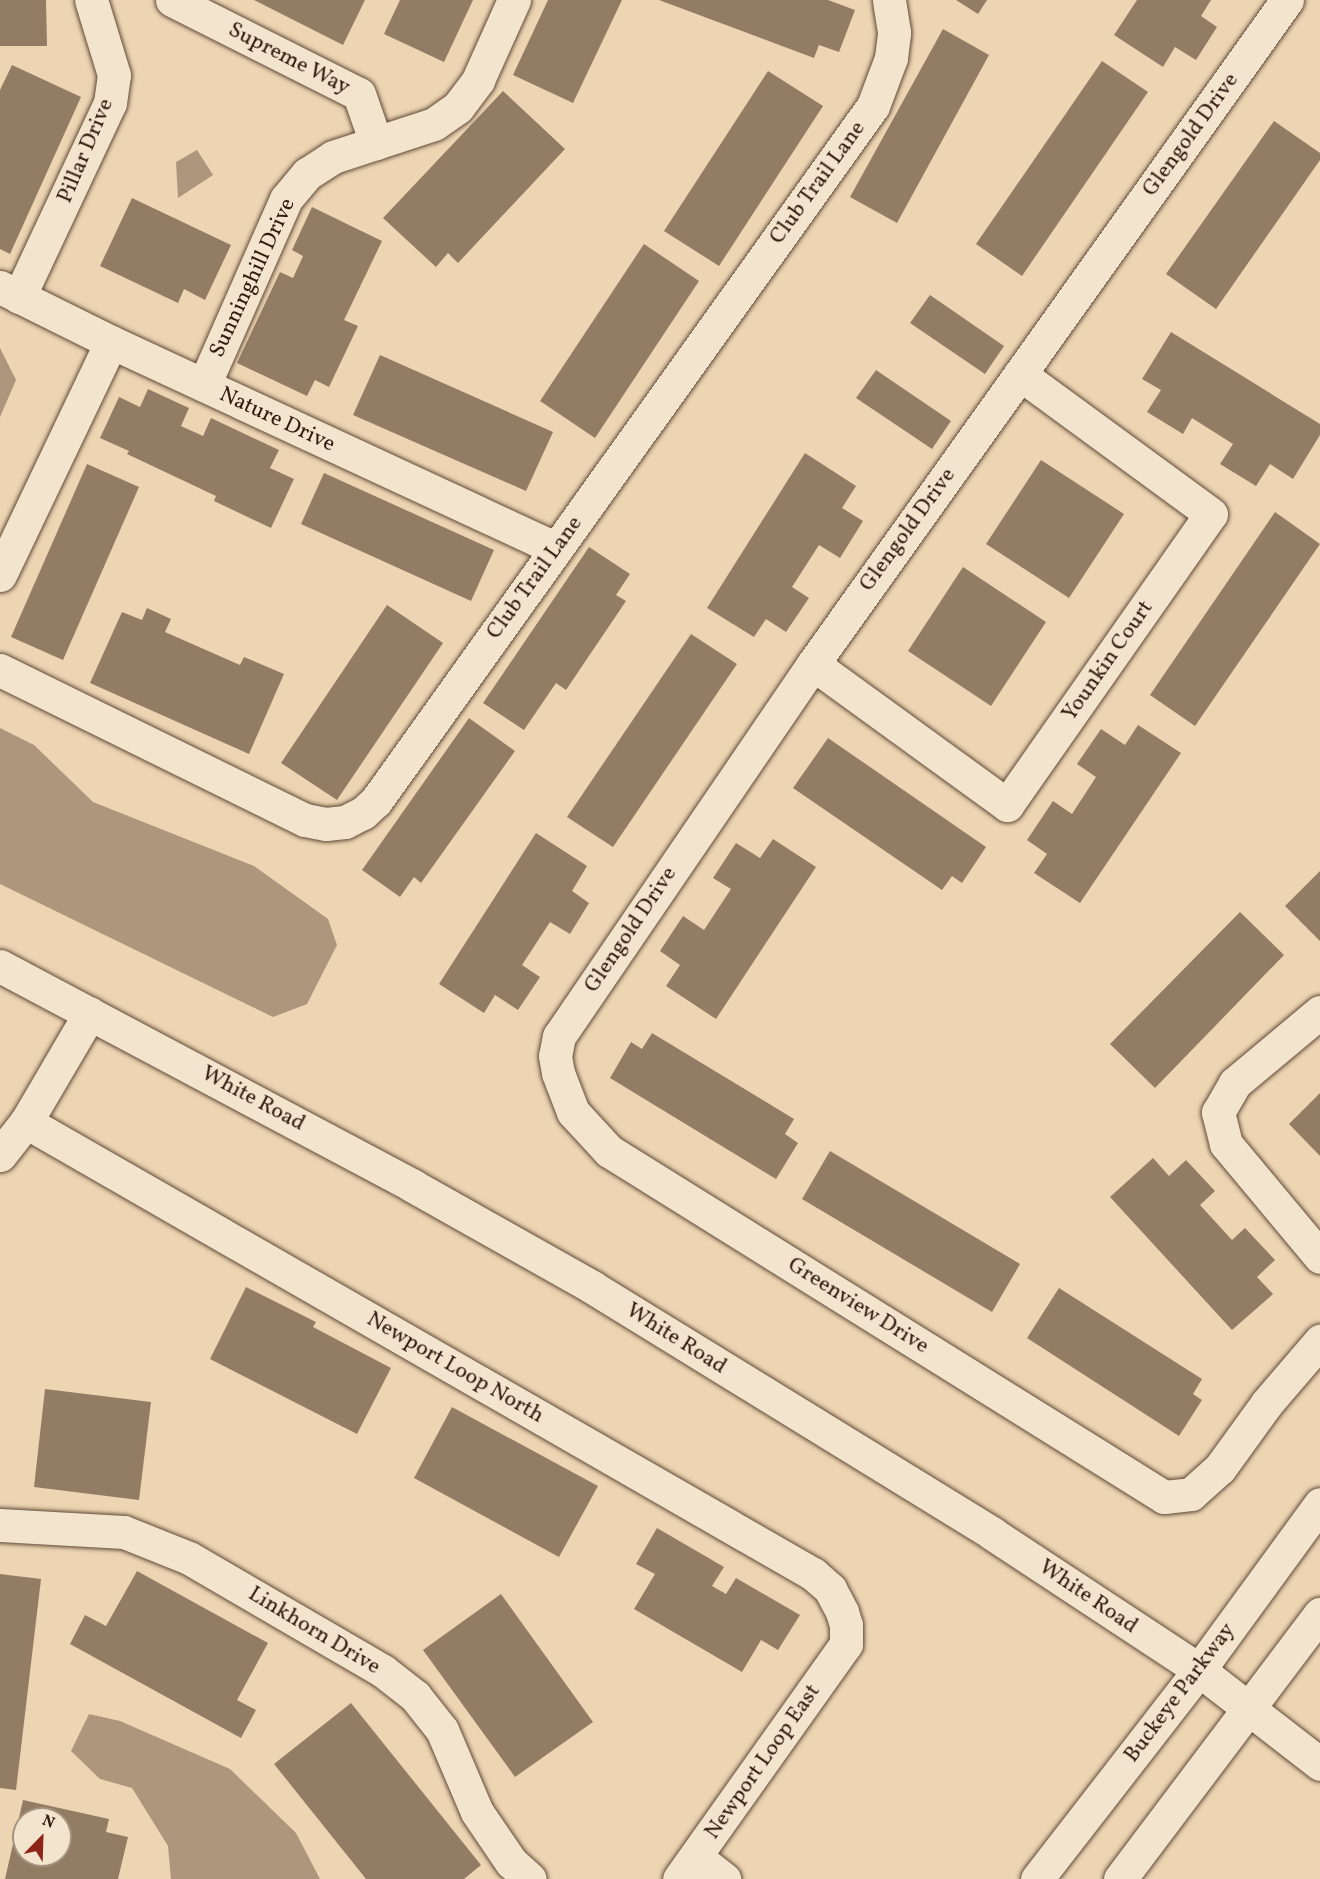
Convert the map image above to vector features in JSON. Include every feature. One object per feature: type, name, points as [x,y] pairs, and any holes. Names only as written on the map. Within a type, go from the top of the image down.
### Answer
[{"type":"street","name":"Pillar Drive","points":[[10,292],[110,103],[114,75],[95,0]]},
{"type":"street","name":"Supreme Way","points":[[172,0],[359,94],[376,143]]},
{"type":"street","name":"Sunninghill Drive","points":[[204,386],[286,199],[307,174],[333,157],[434,124],[458,107],[478,80],[514,0]]},
{"type":"street","name":"Club Trail Lane","points":[[0,670],[305,820],[326,824],[345,822],[363,813],[376,801],[873,106],[891,58],[894,32],[889,0]]},
{"type":"street","name":"Glengold Drive","points":[[558,1073],[555,1056],[559,1036],[813,664],[1287,0]]},
{"type":"street","name":"Nature Drive","points":[[10,292],[204,386],[556,549]]},
{"type":"street","points":[[0,575],[111,342]]},
{"type":"street","name":"Younkin Court","points":[[813,664],[1007,805],[1211,514],[1020,374]]},
{"type":"street","name":"White Road","points":[[0,966],[413,1186],[592,1287],[993,1534],[1199,1670],[1320,1764]]},
{"type":"street","points":[[0,1155],[26,1122],[90,1012]]},
{"type":"street","points":[[1320,1012],[1235,1083],[1218,1112],[1226,1144],[1320,1257]]},
{"type":"street","name":"Greenview Drive","points":[[558,1073],[573,1112],[609,1150],[1164,1497],[1191,1494],[1220,1468],[1267,1403],[1320,1341]]},
{"type":"street","name":"Newport Loop North","points":[[26,1122],[813,1574],[830,1589],[842,1612],[846,1625],[846,1644]]},
{"type":"street","name":"Buckeye Parkway","points":[[1037,1879],[1199,1670],[1320,1504]]},
{"type":"street","name":"Linkhorn Drive","points":[[0,1525],[124,1532],[189,1558],[383,1671],[415,1696],[442,1730],[477,1812],[511,1862],[530,1879]]},
{"type":"street","points":[[1120,1879],[1320,1614]]},
{"type":"street","name":"Newport Loop East","points":[[687,1868],[846,1644]]},
{"type":"street","points":[[687,1868],[724,1879]]},
{"type":"shaded area","points":[[197,150],[213,175],[178,198],[176,162]]},
{"type":"shaded area","points":[[0,348],[16,380],[0,417]]},
{"type":"shaded area","points":[[0,728],[34,745],[93,802],[254,866],[328,919],[337,945],[307,1004],[273,1017],[0,884]]},
{"type":"shaded area","points":[[89,1714],[120,1721],[230,1769],[296,1833],[320,1879],[171,1879],[168,1846],[132,1788],[100,1779],[71,1751]]},
{"type":"building","points":[[0,0],[46,0],[47,46],[0,46]]},
{"type":"building","points":[[254,0],[365,0],[343,45]]},
{"type":"building","points":[[400,0],[473,0],[444,62],[384,34]]},
{"type":"building","points":[[548,0],[622,0],[573,103],[513,75]]},
{"type":"building","points":[[659,0],[828,0],[855,10],[839,52],[819,45],[814,58]]},
{"type":"building","points":[[956,0],[987,0],[978,14]]},
{"type":"building","points":[[1137,0],[1211,0],[1201,16],[1217,27],[1196,60],[1175,47],[1163,67],[1114,35]]},
{"type":"building","points":[[943,29],[989,55],[897,223],[850,197]]},
{"type":"building","points":[[1102,61],[1148,92],[1022,276],[976,244]]},
{"type":"building","points":[[12,65],[81,97],[10,254],[0,249],[0,90]]},
{"type":"building","points":[[768,71],[823,106],[719,266],[664,231]]},
{"type":"building","points":[[503,91],[565,149],[458,263],[448,253],[436,267],[383,218]]},
{"type":"building","points":[[1274,121],[1320,153],[1320,160],[1216,309],[1166,274]]},
{"type":"building","points":[[132,198],[231,245],[205,300],[184,289],[178,303],[100,266]]},
{"type":"building","points":[[312,207],[382,241],[344,320],[358,326],[329,387],[315,380],[307,396],[237,363],[280,272],[293,278],[303,256],[292,250]]},
{"type":"building","points":[[644,244],[699,281],[595,438],[540,401]]},
{"type":"building","points":[[930,295],[1004,346],[985,374],[910,323]]},
{"type":"building","points":[[1171,332],[1320,424],[1320,435],[1293,479],[1270,464],[1256,486],[1220,464],[1233,444],[1192,418],[1183,434],[1147,412],[1161,390],[1142,379]]},
{"type":"building","points":[[380,355],[553,432],[526,491],[353,415]]},
{"type":"building","points":[[876,370],[951,421],[932,449],[856,398]]},
{"type":"building","points":[[148,389],[189,408],[181,426],[203,436],[211,418],[279,450],[270,468],[294,479],[271,528],[214,501],[216,496],[127,454],[129,451],[100,438],[119,397],[140,407]]},
{"type":"building","points":[[805,453],[856,486],[842,508],[863,521],[840,558],[819,545],[792,587],[809,598],[786,632],[766,619],[754,637],[707,608]]},
{"type":"building","points":[[1041,460],[1124,514],[1069,598],[986,544]]},
{"type":"building","points":[[87,464],[139,487],[63,660],[11,637]]},
{"type":"building","points":[[324,473],[494,550],[471,601],[301,524]]},
{"type":"building","points":[[1275,512],[1320,544],[1195,726],[1150,695]]},
{"type":"building","points":[[589,547],[630,574],[616,595],[626,601],[566,690],[556,683],[524,730],[483,703]]},
{"type":"building","points":[[963,567],[1046,622],[991,706],[908,651]]},
{"type":"building","points":[[387,605],[443,643],[337,800],[281,763]]},
{"type":"building","points":[[147,608],[171,619],[165,632],[240,665],[244,657],[284,674],[249,754],[90,683],[122,612],[142,620]]},
{"type":"building","points":[[691,634],[737,664],[613,847],[567,817]]},
{"type":"building","points":[[469,718],[515,751],[421,883],[414,877],[400,897],[362,870]]},
{"type":"building","points":[[1138,725],[1181,753],[1080,903],[1034,873],[1047,854],[1027,840],[1053,801],[1072,814],[1096,777],[1077,764],[1101,729],[1125,745]]},
{"type":"building","points":[[828,738],[986,847],[962,883],[952,876],[942,890],[793,788]]},
{"type":"building","points":[[536,833],[587,866],[572,891],[589,903],[570,934],[550,922],[522,965],[540,977],[518,1010],[495,995],[484,1013],[439,984]]},
{"type":"building","points":[[773,839],[816,867],[716,1019],[666,986],[680,965],[660,951],[683,916],[704,930],[731,889],[713,878],[736,843],[760,858]]},
{"type":"building","points":[[1320,871],[1320,941],[1285,906]]},
{"type":"building","points":[[1240,912],[1284,955],[1155,1088],[1110,1044]]},
{"type":"building","points":[[652,1033],[794,1119],[785,1134],[798,1143],[776,1179],[610,1078],[631,1042],[642,1049]]},
{"type":"building","points":[[1320,1093],[1320,1156],[1289,1124]]},
{"type":"building","points":[[830,1151],[1020,1264],[992,1312],[802,1199]]},
{"type":"building","points":[[1153,1158],[1169,1176],[1186,1160],[1215,1191],[1200,1205],[1232,1240],[1245,1228],[1275,1260],[1257,1277],[1273,1294],[1232,1330],[1110,1197]]},
{"type":"building","points":[[246,1287],[316,1322],[313,1327],[391,1368],[357,1434],[210,1359]]},
{"type":"building","points":[[1059,1288],[1202,1379],[1193,1394],[1202,1400],[1179,1436],[1027,1338]]},
{"type":"building","points":[[45,1389],[151,1402],[139,1500],[34,1487]]},
{"type":"building","points":[[452,1407],[598,1486],[559,1557],[414,1478]]},
{"type":"building","points":[[657,1528],[724,1567],[712,1586],[726,1594],[736,1578],[800,1615],[778,1650],[761,1640],[742,1672],[634,1609],[655,1574],[636,1564]]},
{"type":"building","points":[[137,1571],[268,1643],[237,1700],[256,1710],[241,1738],[70,1644],[85,1615],[106,1626]]},
{"type":"building","points":[[0,1574],[41,1579],[16,1790],[0,1788]]},
{"type":"building","points":[[501,1594],[593,1722],[515,1777],[423,1650]]},
{"type":"building","points":[[351,1703],[481,1865],[464,1879],[366,1879],[274,1764]]},
{"type":"building","points":[[23,1800],[55,1807],[21,1807]]},
{"type":"building","points":[[72,1811],[109,1819],[106,1832],[128,1837],[118,1879],[5,1879],[12,1848],[12,1867],[72,1867]]}]
